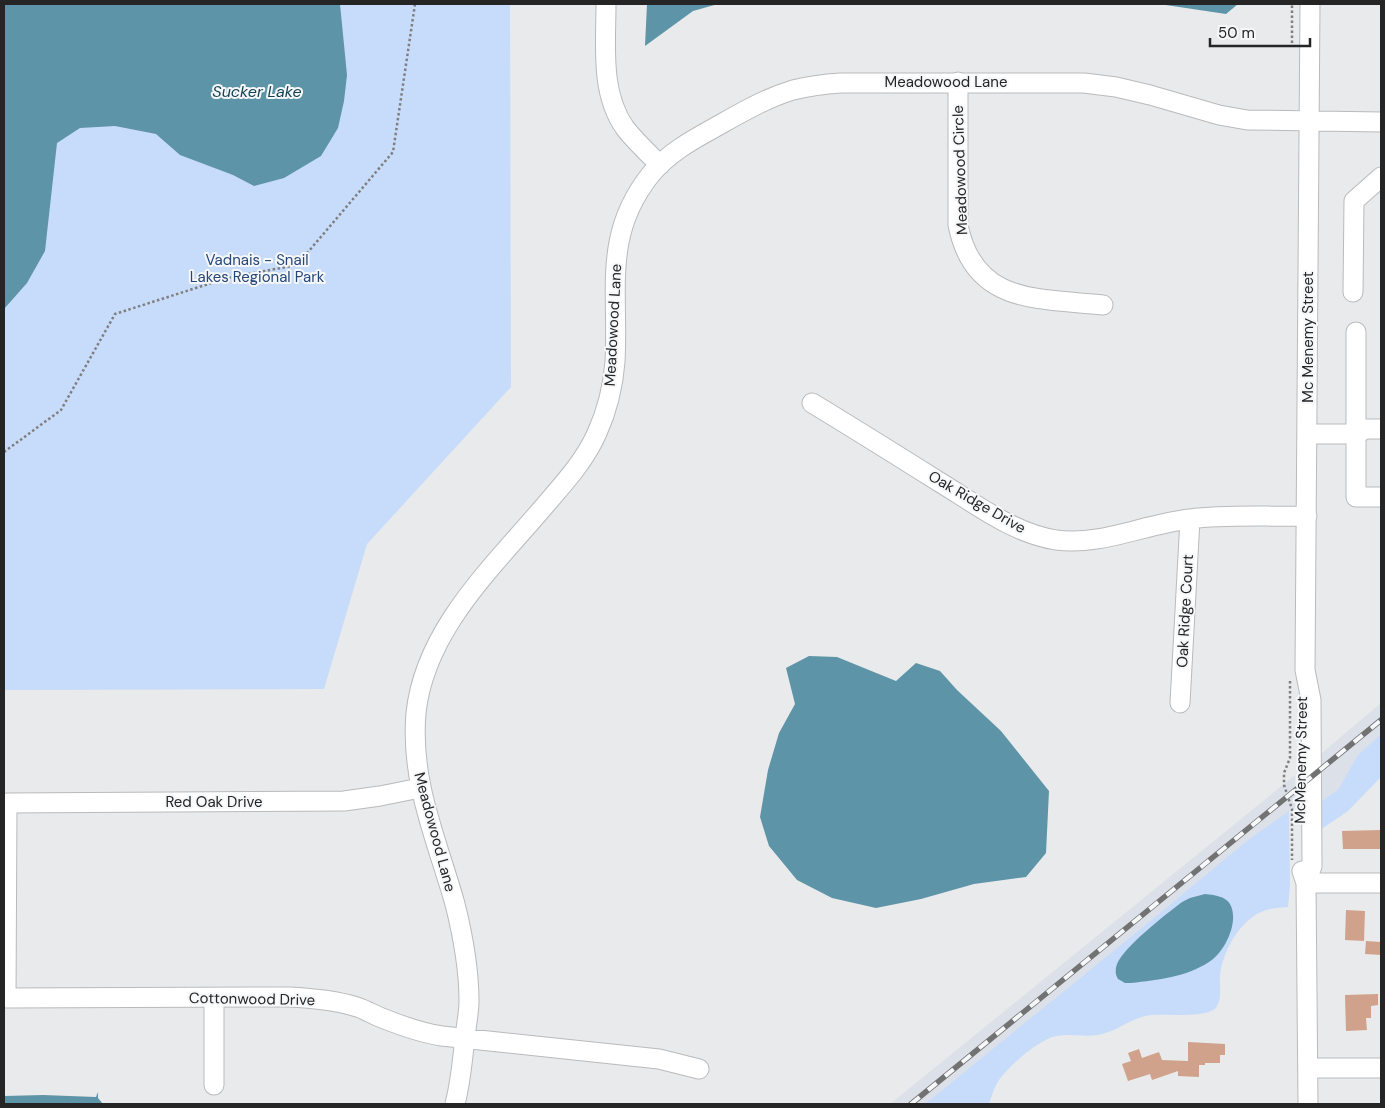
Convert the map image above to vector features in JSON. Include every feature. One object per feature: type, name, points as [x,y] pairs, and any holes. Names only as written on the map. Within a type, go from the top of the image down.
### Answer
[{"type":"street","points":[[606,4],[606,68],[609,92],[615,110],[624,127],[660,165]]},
{"type":"street","name":"Mc Menemy Street","points":[[1305,670],[1310,4]]},
{"type":"street","name":"Meadowood Lane","points":[[455,1104],[462,1078],[469,1004],[468,971],[463,938],[454,903],[420,788],[415,737],[417,710],[427,666],[451,618],[568,479],[583,459],[595,437],[605,413],[611,388],[614,362],[615,272],[617,249],[622,227],[640,189],[660,165],[692,140],[769,98],[793,90],[841,82],[1084,83],[1116,87],[1219,115],[1247,120],[1381,122]]},
{"type":"street","name":"Meadowood Circle","points":[[958,82],[958,225],[961,241],[968,257],[977,270],[988,280],[1000,289],[1016,295],[1103,305]]},
{"type":"street","points":[[1353,292],[1354,201],[1381,177]]},
{"type":"street","points":[[1356,332],[1356,497],[1381,497]]},
{"type":"street","name":"Oak Ridge Drive","points":[[812,403],[999,519],[1033,534],[1056,540],[1099,540],[1190,518],[1307,516]]},
{"type":"street","points":[[1308,434],[1356,434],[1366,429],[1381,429]]},
{"type":"street","name":"Oak Ridge Court","points":[[1180,703],[1190,518]]},
{"type":"street","name":"McMenemy Street","points":[[1305,670],[1311,700],[1312,866],[1306,883],[1308,1104]]},
{"type":"street","name":"Red Oak Drive","points":[[6,998],[7,803],[328,801],[380,796],[420,788]]},
{"type":"street","points":[[1306,883],[1381,882]]},
{"type":"street","name":"Cottonwood Drive","points":[[6,998],[288,997],[336,1002],[359,1008],[422,1033],[659,1059],[699,1070]]},
{"type":"street","points":[[214,998],[214,1086]]},
{"type":"street","points":[[1308,1068],[1381,1068]]},
{"type":"path","points":[[4,452],[61,410],[115,314],[226,278],[297,265],[394,152],[415,4]]},
{"type":"shaded area","points":[[1381,703],[1381,735],[1361,782],[1317,815],[1316,758]]},
{"type":"shaded area","points":[[1295,775],[1295,807],[931,1104],[890,1104]]},
{"type":"green space","name":"Vadnais - Snail Lakes Regional Park","points":[[4,4],[510,4],[511,387],[367,544],[324,689],[4,690]]},
{"type":"green space","points":[[1381,734],[1381,777],[1348,811],[1317,832],[1317,804],[1338,790],[1358,755]]},
{"type":"green space","points":[[1289,811],[1290,886],[1288,907],[1261,912],[1246,923],[1233,938],[1222,966],[1220,997],[1215,1009],[1193,1015],[1144,1016],[1108,1032],[1096,1035],[1067,1035],[1049,1038],[1041,1042],[1010,1067],[997,1083],[989,1104],[925,1104],[1143,927],[1248,840]],"holes":[[[1220,897],[1230,904],[1202,966],[1171,977],[1142,981],[1116,977],[1115,970],[1123,955],[1166,914],[1182,902]]]},
{"type":"water","name":"Sucker Lake","points":[[4,4],[340,4],[347,75],[338,128],[321,156],[284,178],[254,186],[233,175],[180,155],[156,134],[115,126],[80,128],[57,143],[45,251],[27,283],[4,309]]},
{"type":"water","points":[[647,4],[718,4],[693,11],[645,46]]},
{"type":"water","points":[[1159,4],[1238,4],[1226,14]]},
{"type":"water","points":[[809,656],[837,657],[896,681],[916,663],[940,671],[957,690],[1001,731],[1049,791],[1046,853],[1026,877],[974,884],[921,899],[876,908],[832,898],[797,880],[769,846],[760,817],[768,770],[779,733],[795,704],[786,668]]},
{"type":"water","points":[[1205,894],[1225,899],[1233,911],[1232,928],[1229,936],[1215,958],[1191,971],[1172,977],[1131,983],[1125,983],[1118,979],[1116,975],[1117,964],[1136,940],[1182,902]]},
{"type":"water","points":[[98,1092],[98,1098],[103,1104],[4,1104],[4,1096],[96,1097]]},
{"type":"building","points":[[1381,830],[1381,849],[1343,849],[1342,831]]},
{"type":"building","points":[[1346,910],[1365,911],[1364,941],[1345,940]]},
{"type":"building","points":[[1366,941],[1381,942],[1381,955],[1365,954]]},
{"type":"building","points":[[1378,994],[1378,1005],[1371,1006],[1371,1018],[1366,1018],[1367,1030],[1346,1031],[1345,995]]},
{"type":"building","points":[[1188,1042],[1225,1044],[1225,1055],[1220,1055],[1220,1063],[1199,1065],[1199,1077],[1178,1076],[1178,1071],[1152,1080],[1150,1074],[1128,1081],[1122,1064],[1131,1061],[1128,1053],[1139,1049],[1142,1058],[1159,1052],[1162,1060],[1188,1061]]},
{"type":"railway","points":[[911,1104],[1381,720]]}]
